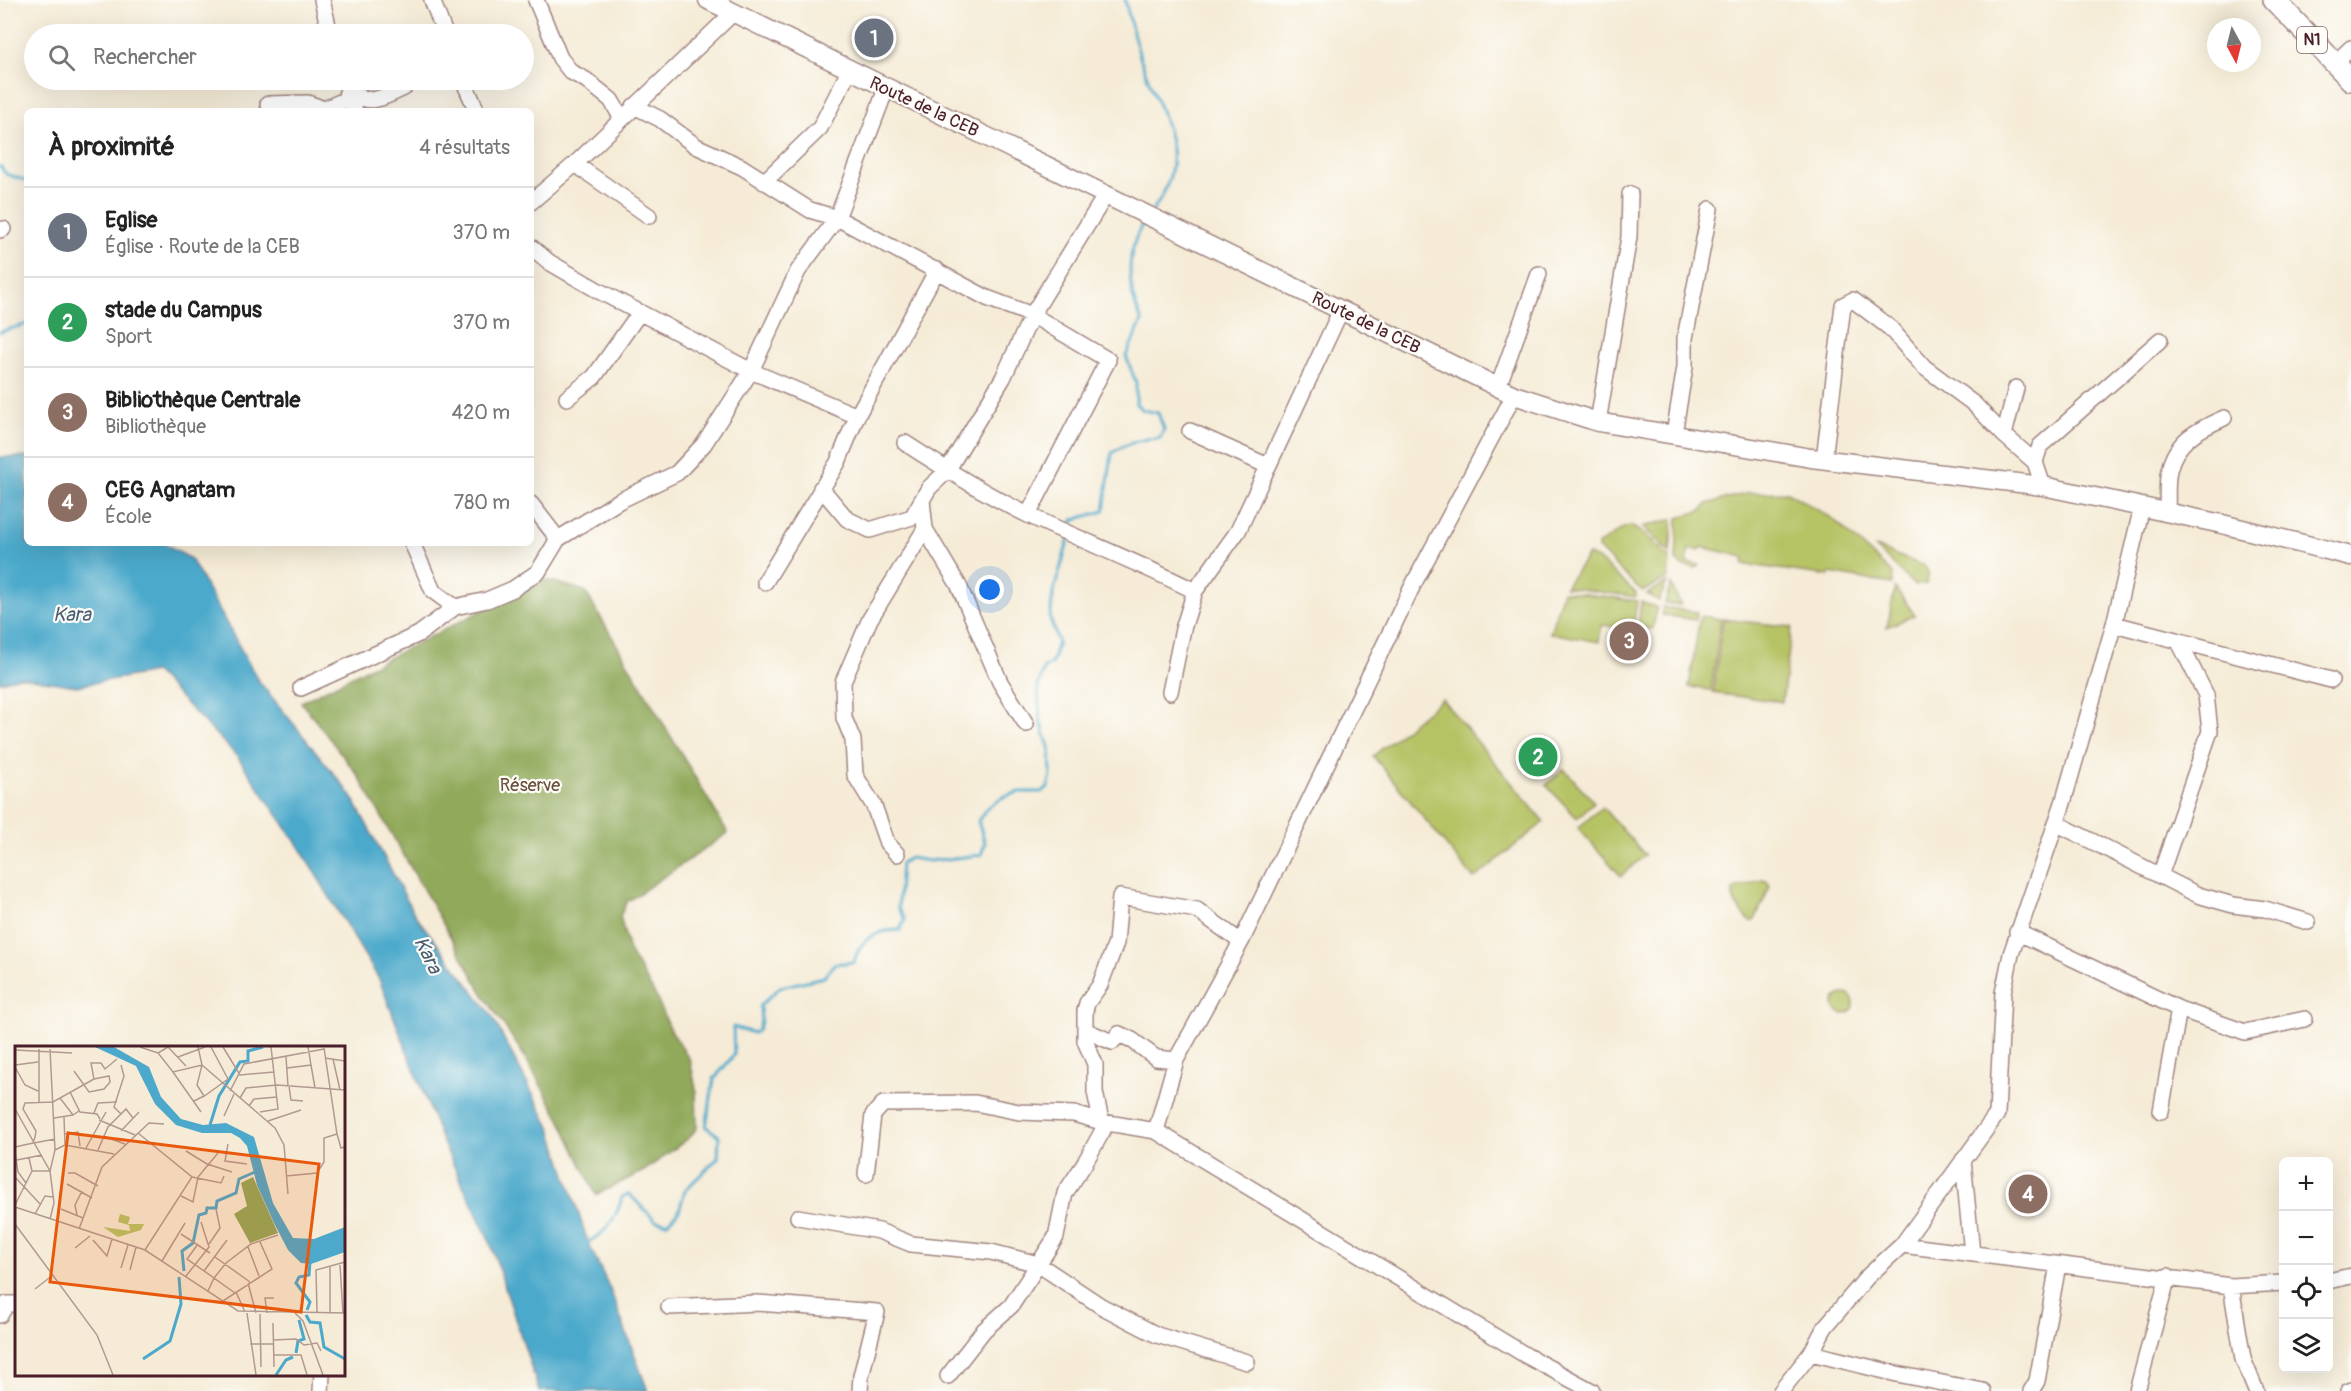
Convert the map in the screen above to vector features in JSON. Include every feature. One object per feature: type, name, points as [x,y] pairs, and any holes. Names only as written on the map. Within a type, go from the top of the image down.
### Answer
[{"type":"highway","name":"N1","points":[[2274,0],[2351,80]]},
{"type":"main road","name":"Route de la CEB","points":[[708,0],[1506,391],[1598,422],[1824,459],[2043,486],[2351,556]]},
{"type":"street","points":[[322,0],[328,24]]},
{"type":"street","points":[[432,0],[441,24]]},
{"type":"street","points":[[536,0],[560,58],[571,72],[586,80],[611,100],[621,117]]},
{"type":"street","points":[[534,199],[575,164],[621,117],[733,13]]},
{"type":"street","points":[[2335,63],[2351,48]]},
{"type":"street","points":[[764,182],[820,128],[849,71]]},
{"type":"street","points":[[301,687],[419,634],[455,607],[487,600],[521,584],[538,572],[558,539],[619,501],[677,473],[704,444],[752,371],[798,271],[837,218],[886,89]]},
{"type":"street","points":[[326,108],[345,100],[348,90]]},
{"type":"street","points":[[350,90],[354,108]]},
{"type":"street","points":[[353,90],[363,101],[374,100],[399,90]]},
{"type":"street","points":[[468,90],[476,108]]},
{"type":"street","points":[[268,104],[308,103],[321,108]]},
{"type":"street","points":[[634,106],[660,119],[696,146],[742,167],[810,210],[837,218],[987,298],[1032,315],[1108,360],[1028,515]]},
{"type":"street","points":[[575,164],[649,216]]},
{"type":"street","points":[[1598,422],[1629,237],[1629,194]]},
{"type":"street","points":[[821,488],[847,519],[870,530],[912,517],[929,488],[947,471],[1003,378],[1032,315],[1105,196]]},
{"type":"street","points":[[1674,434],[1685,367],[1684,338],[1710,209]]},
{"type":"street","points":[[534,250],[549,262],[752,371],[856,416]]},
{"type":"street","points":[[765,582],[838,462],[856,416],[937,270]]},
{"type":"street","points":[[1156,1131],[1176,1060],[1241,942],[1506,391],[1539,274]]},
{"type":"street","points":[[1824,459],[1843,305],[1853,300],[1890,328],[1924,368],[1974,404],[2035,462],[2043,486]]},
{"type":"street","points":[[1170,692],[1183,629],[1195,591],[1238,531],[1341,310]]},
{"type":"street","points":[[567,398],[594,377],[640,312]]},
{"type":"street","points":[[2035,462],[2040,446],[2160,340]]},
{"type":"street","points":[[2004,435],[2016,388]]},
{"type":"street","points":[[2167,513],[2170,468],[2183,443],[2191,433],[2224,418]]},
{"type":"street","points":[[1190,431],[1268,466]]},
{"type":"street","points":[[905,443],[947,471],[1028,515],[1129,558],[1195,591]]},
{"type":"street","points":[[922,501],[925,529],[959,586],[1000,682],[1026,724]]},
{"type":"street","points":[[1781,1391],[1811,1353],[1825,1327],[1868,1276],[1902,1245],[1997,1114],[2003,993],[2017,932],[2056,823],[2114,624],[2142,507]]},
{"type":"street","points":[[534,508],[558,539]]},
{"type":"street","points":[[897,854],[887,843],[878,814],[855,775],[853,740],[844,718],[843,682],[870,619],[925,529]]},
{"type":"street","points":[[413,546],[433,591],[455,607]]},
{"type":"street","points":[[2114,624],[2331,680]]},
{"type":"street","points":[[2160,876],[2210,731],[2206,695],[2180,642]]},
{"type":"street","points":[[2056,823],[2212,900],[2265,909],[2308,922]]},
{"type":"street","points":[[948,1376],[984,1330],[1011,1306],[1056,1237],[1065,1193],[1103,1130],[1095,1092],[1095,1064],[1085,1041],[1087,1003],[1100,985],[1116,942],[1120,897],[1197,910],[1241,942]]},
{"type":"street","points":[[2017,932],[2179,1009],[2245,1032],[2306,1019]]},
{"type":"street","points":[[2161,1111],[2179,1009]]},
{"type":"street","points":[[1087,1031],[1112,1042],[1119,1034],[1132,1040],[1156,1058],[1176,1060]]},
{"type":"street","points":[[866,1174],[873,1115],[883,1104],[975,1103],[1019,1112],[1074,1114],[1102,1122],[1156,1131],[1527,1356],[1592,1391]]},
{"type":"street","points":[[1963,1160],[1972,1254]]},
{"type":"street","points":[[798,1217],[879,1232],[911,1244],[991,1252],[1038,1264],[1101,1306],[1157,1335],[1246,1362]]},
{"type":"street","points":[[1902,1245],[2058,1265],[2169,1276],[2223,1285],[2279,1283]]},
{"type":"street","points":[[2031,1391],[2037,1381],[2058,1265]]},
{"type":"street","points":[[2137,1391],[2169,1276]]},
{"type":"street","points":[[2333,1280],[2351,1276]]},
{"type":"street","points":[[2223,1285],[2243,1359],[2256,1391]]},
{"type":"street","points":[[669,1307],[758,1303],[877,1312],[861,1376],[860,1391]]},
{"type":"street","points":[[0,1315],[7,1304],[15,1304]]},
{"type":"street","points":[[1811,1353],[1897,1374],[1983,1391]]},
{"type":"street","points":[[321,1391],[322,1376]]},
{"type":"green space","points":[[1787,492],[1832,518],[1893,574],[1892,584],[1831,573],[1829,576],[1743,564],[1744,557],[1701,547],[1700,550],[1689,549],[1687,563],[1699,565],[1696,568],[1682,566],[1676,561],[1678,518],[1702,510],[1707,504],[1732,497],[1750,493]]},
{"type":"green space","points":[[1673,519],[1670,553],[1643,527]]},
{"type":"green space","points":[[1631,526],[1646,535],[1670,558],[1668,578],[1644,591],[1639,589],[1598,548],[1598,545],[1625,527]]},
{"type":"green space","points":[[1875,547],[1925,566],[1929,574],[1926,584],[1914,585]]},
{"type":"green space","points":[[1588,555],[1598,559],[1636,593],[1636,597],[1565,587]]},
{"type":"green space","name":"Réserve","points":[[544,579],[585,591],[728,833],[627,902],[620,916],[629,951],[657,998],[670,1029],[690,1060],[696,1089],[697,1128],[689,1138],[644,1171],[596,1195],[561,1121],[523,1054],[485,997],[357,774],[301,702]]},
{"type":"green space","points":[[1667,582],[1659,601],[1647,594]]},
{"type":"green space","points":[[1671,584],[1681,605],[1665,603]]},
{"type":"green space","points":[[1895,588],[1915,615],[1887,627]]},
{"type":"green space","points":[[1563,591],[1637,601],[1633,629],[1602,625],[1599,642],[1550,633]]},
{"type":"green space","points":[[1641,602],[1657,608],[1653,629],[1638,627]]},
{"type":"green space","points":[[1663,607],[1697,612],[1696,620],[1662,615]]},
{"type":"green space","points":[[1700,616],[1721,619],[1711,690],[1689,687]]},
{"type":"green space","points":[[1723,619],[1792,627],[1782,702],[1713,693]]},
{"type":"green space","points":[[1442,699],[1544,822],[1474,879],[1373,756]]},
{"type":"green space","points":[[1533,742],[1552,762],[1542,771],[1523,751]]},
{"type":"green space","points":[[1564,769],[1594,802],[1577,818],[1546,785]]},
{"type":"green space","points":[[1602,807],[1645,855],[1621,876],[1578,828]]},
{"type":"green space","points":[[1762,880],[1767,881],[1770,886],[1755,920],[1751,922],[1735,902],[1734,889]]},
{"type":"green space","points":[[1844,994],[1851,997],[1854,1004],[1851,1011],[1844,1014],[1837,1011],[1834,1004],[1837,997]]},
{"type":"water","name":"Kara","points":[[0,457],[24,457],[24,546],[169,546],[191,559],[258,680],[351,795],[415,915],[491,1014],[551,1129],[588,1242],[610,1289],[648,1391],[539,1391],[490,1242],[442,1141],[379,979],[300,848],[237,756],[155,672],[76,686],[20,677],[0,682]]},
{"type":"waterway","points":[[1125,0],[1139,54],[1171,141],[1171,174],[1153,210]]},
{"type":"waterway","points":[[0,166],[6,174],[24,180]]},
{"type":"waterway","points":[[1072,529],[1073,520],[1104,511],[1112,453],[1135,442],[1160,438],[1164,429],[1158,413],[1143,410],[1136,404],[1136,383],[1126,356],[1142,321],[1133,296],[1130,270],[1134,244],[1145,220]]},
{"type":"waterway","points":[[0,332],[24,325]]},
{"type":"waterway","points":[[586,1243],[605,1230],[614,1218],[622,1197],[629,1194],[656,1221],[667,1223],[679,1211],[685,1190],[718,1158],[719,1136],[706,1127],[714,1079],[734,1055],[733,1027],[754,1033],[761,1022],[760,1006],[780,987],[824,977],[834,964],[854,962],[860,947],[870,937],[891,930],[900,930],[905,919],[898,908],[901,863],[910,858],[929,861],[981,855],[985,843],[978,821],[986,809],[1003,797],[1019,792],[1042,792],[1048,787],[1051,775],[1050,750],[1040,720],[1038,686],[1044,668],[1052,663],[1058,642],[1050,618],[1053,594],[1069,538]]},
{"type":"place","name":"Eglise","points":[[874,38]]},
{"type":"place","name":"Bibliothèque Centrale","points":[[1629,641]]},
{"type":"place","name":"stade du Campus","points":[[1538,757]]},
{"type":"place","name":"CEG Agnatam","points":[[2028,1194]]}]
